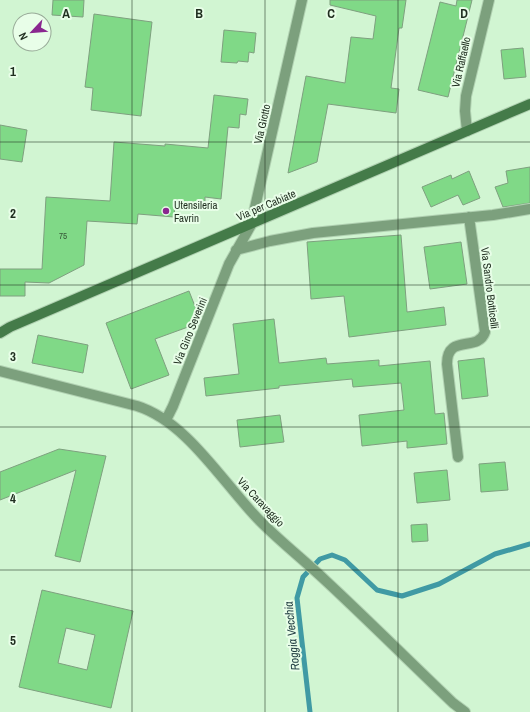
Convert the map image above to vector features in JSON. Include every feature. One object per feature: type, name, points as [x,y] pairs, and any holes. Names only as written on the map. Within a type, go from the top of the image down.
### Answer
[{"type":"street","name":"Via Giotto","points":[[236,250],[251,225],[302,0]]},
{"type":"street","name":"Via Raffaello","points":[[467,131],[465,111],[466,96],[489,0]]},
{"type":"street","name":"Via per Cabiate","points":[[0,330],[251,225],[530,104]]},
{"type":"street","points":[[236,250],[270,241],[313,233],[469,217],[530,209]]},
{"type":"street","name":"Via Sandro Botticelli","points":[[458,457],[447,364],[448,355],[453,348],[458,345],[478,342],[482,339],[485,332],[469,217]]},
{"type":"street","name":"Via Gino Severini","points":[[166,420],[236,250]]},
{"type":"street","name":"Via per Cabiate","points":[[0,333],[10,327]]},
{"type":"street","name":"Via Caravaggio","points":[[2,370],[147,409],[166,420],[196,449],[261,522],[318,574],[453,703],[465,712]]},
{"type":"building","points":[[53,0],[84,0],[83,17],[52,15]]},
{"type":"building","points":[[330,0],[406,0],[402,28],[399,28],[391,88],[399,89],[396,113],[328,104],[317,162],[288,173],[306,76],[345,83],[351,37],[373,39],[376,16],[330,5]]},
{"type":"building","points":[[457,0],[472,0],[448,97],[418,90],[440,2],[456,6]]},
{"type":"building","points":[[94,14],[152,22],[141,116],[91,110],[93,88],[85,87]]},
{"type":"building","points":[[224,30],[256,33],[254,53],[249,52],[248,62],[221,62]]},
{"type":"building","points":[[523,48],[526,77],[504,79],[501,50]]},
{"type":"building","points":[[214,95],[248,99],[246,115],[240,114],[239,128],[228,127],[221,199],[205,197],[205,203],[190,202],[190,208],[175,206],[174,217],[138,214],[137,224],[87,221],[84,265],[49,283],[25,282],[25,296],[0,296],[0,269],[42,269],[46,197],[110,201],[114,142],[165,146],[165,144],[208,148]]},
{"type":"building","points":[[0,125],[27,130],[22,162],[0,159]]},
{"type":"building","points":[[530,167],[530,203],[503,207],[495,187],[508,183],[506,171]]},
{"type":"building","points":[[469,171],[480,198],[463,205],[458,195],[431,207],[422,187],[451,175],[452,179]]},
{"type":"building","points":[[401,235],[407,312],[444,307],[446,325],[349,337],[344,296],[311,299],[307,242]]},
{"type":"building","points":[[461,242],[467,284],[430,289],[424,247]]},
{"type":"building","points":[[189,291],[200,319],[199,323],[155,339],[169,375],[131,389],[106,323]]},
{"type":"building","points":[[274,319],[279,363],[326,358],[327,364],[379,360],[379,366],[430,361],[435,414],[444,413],[447,444],[407,448],[407,441],[362,446],[359,415],[404,410],[401,383],[353,387],[352,379],[279,386],[279,388],[206,396],[204,378],[239,374],[233,324]]},
{"type":"building","points":[[38,335],[88,345],[83,373],[32,363]]},
{"type":"building","points":[[484,358],[488,396],[462,399],[458,361]]},
{"type":"building","points":[[280,415],[284,442],[240,447],[237,420]]},
{"type":"building","points":[[59,449],[106,456],[80,562],[55,556],[76,470],[0,500],[0,472]]},
{"type":"building","points":[[505,462],[508,490],[481,492],[479,464]]},
{"type":"building","points":[[447,470],[450,500],[417,503],[414,473]]},
{"type":"building","points":[[427,524],[428,541],[412,542],[411,525]]},
{"type":"building","points":[[42,590],[133,611],[111,708],[19,687]],"holes":[[[66,628],[95,635],[87,670],[58,663]]]},
{"type":"waterway","name":"Roggia Vecchia","points":[[310,712],[297,598],[303,577],[320,559],[332,555],[345,560],[377,590],[402,596],[439,584],[495,554],[530,544]]},
{"type":"place","name":"Utensileria Favrin","points":[[166,211]]}]
